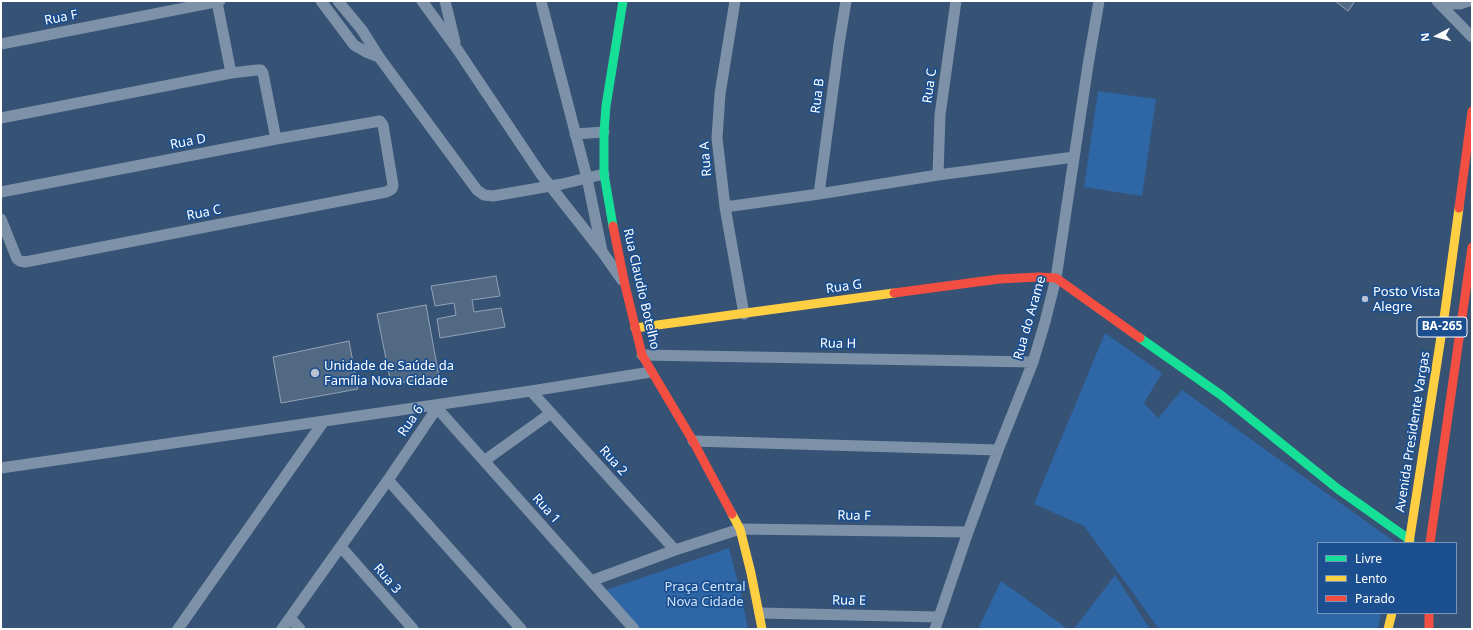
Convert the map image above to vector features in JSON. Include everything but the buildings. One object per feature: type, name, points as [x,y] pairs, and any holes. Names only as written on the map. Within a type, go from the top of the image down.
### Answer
[{"type":"street","points":[[218,1],[231,73]]},
{"type":"street","name":"Rua F","points":[[1,44],[218,1]]},
{"type":"street","points":[[322,1],[354,45],[379,57]]},
{"type":"street","points":[[338,1],[362,30],[379,57],[477,190],[484,194],[493,196],[604,174]]},
{"type":"street","points":[[422,1],[457,49],[549,186],[603,253],[625,285]]},
{"type":"street","points":[[445,1],[457,49]]},
{"type":"street","points":[[541,1],[587,178],[603,253]]},
{"type":"street","name":"Rua Claudio Botelho","points":[[623,1],[606,106],[604,132],[604,174],[612,223],[625,285],[642,354],[651,372],[693,441],[740,529],[760,613],[762,629]]},
{"type":"street","name":"Rua A","points":[[735,1],[720,94],[717,138],[725,207],[744,314]]},
{"type":"street","name":"Rua B","points":[[819,194],[846,1]]},
{"type":"street","name":"Rua C","points":[[938,175],[940,115],[956,1]]},
{"type":"street","name":"Rua do Arame","points":[[935,629],[998,450],[1033,362],[1045,322],[1056,278],[1099,1]]},
{"type":"street","points":[[1438,2],[1460,4],[1469,1]]},
{"type":"street","points":[[1438,2],[1472,37]]},
{"type":"street","points":[[1,118],[231,73],[261,70],[276,139]]},
{"type":"street","name":"Avenida Presidente Vargas","points":[[1410,541],[1445,311],[1472,111]]},
{"type":"street","name":"Rua D","points":[[1,192],[276,139],[380,121],[383,125],[393,185],[392,189]]},
{"type":"street","points":[[575,134],[604,132]]},
{"type":"street","points":[[725,207],[938,175],[1074,157]]},
{"type":"street","name":"Rua C","points":[[1,219],[17,259],[20,262],[26,262],[386,192],[392,189]]},
{"type":"street","points":[[1430,542],[1472,247]]},
{"type":"street","points":[[1467,285],[1472,259]]},
{"type":"street","name":"Rua G","points":[[635,328],[999,279],[1039,277],[1056,278]]},
{"type":"street","points":[[1056,278],[1221,394],[1338,489],[1410,541]]},
{"type":"street","name":"Rua H","points":[[642,354],[1033,362]]},
{"type":"street","name":"Rua 6","points":[[282,629],[388,480],[438,406],[651,372]]},
{"type":"street","name":"Rua 2","points":[[532,391],[675,550]]},
{"type":"street","points":[[1,468],[438,406]]},
{"type":"street","name":"Rua 1","points":[[438,406],[484,461],[634,629]]},
{"type":"street","points":[[484,461],[551,413]]},
{"type":"street","points":[[178,629],[324,421]]},
{"type":"street","points":[[693,441],[998,450]]},
{"type":"street","points":[[388,480],[521,629]]},
{"type":"street","name":"Rua F","points":[[591,581],[675,550],[740,529],[968,532]]},
{"type":"street","name":"Rua 3","points":[[341,547],[413,629]]},
{"type":"street","name":"Rua E","points":[[760,613],[939,618]]},
{"type":"street","points":[[1388,629],[1392,614]]},
{"type":"street","points":[[1428,629],[1429,614]]},
{"type":"street","points":[[290,618],[300,629]]},
{"type":"green space","points":[[1098,91],[1156,99],[1142,196],[1084,187]]},
{"type":"green space","points":[[1105,333],[1162,373],[1144,403],[1158,418],[1182,390],[1395,542],[1317,542],[1317,614],[1381,614],[1378,629],[1159,629],[1084,526],[1034,504]]},
{"type":"green space","name":"Praça Central Nova Cidade","points":[[729,548],[742,598],[748,629],[638,629],[606,590]]},
{"type":"green space","points":[[1115,575],[1150,629],[1074,629]]},
{"type":"green space","points":[[1001,581],[1068,629],[978,629]]},
{"type":"traffic: fast","points":[[613,226],[604,174],[604,132],[606,106],[623,1]]},
{"type":"traffic: fast","points":[[1140,338],[1221,395],[1338,489],[1410,540]]},
{"type":"traffic: slow","points":[[1409,542],[1445,311],[1459,208]]},
{"type":"traffic: slow","points":[[635,328],[894,293]]},
{"type":"traffic: slow","points":[[732,514],[740,529],[751,573],[762,629]]},
{"type":"traffic: slow","points":[[1388,629],[1392,614]]},
{"type":"traffic: jam","points":[[1459,208],[1472,111]]},
{"type":"traffic: jam","points":[[613,226],[625,285],[642,355],[693,441],[732,514]]},
{"type":"traffic: jam","points":[[1430,542],[1472,247]]},
{"type":"traffic: jam","points":[[894,293],[999,279],[1039,277],[1056,278],[1140,338]]},
{"type":"traffic: jam","points":[[1429,614],[1429,629]]},
{"type":"place","name":"Posto Vista Alegre","points":[[1365,299]]},
{"type":"place","name":"Unidade de Saúde da Família Nova Cidade","points":[[315,373]]}]
